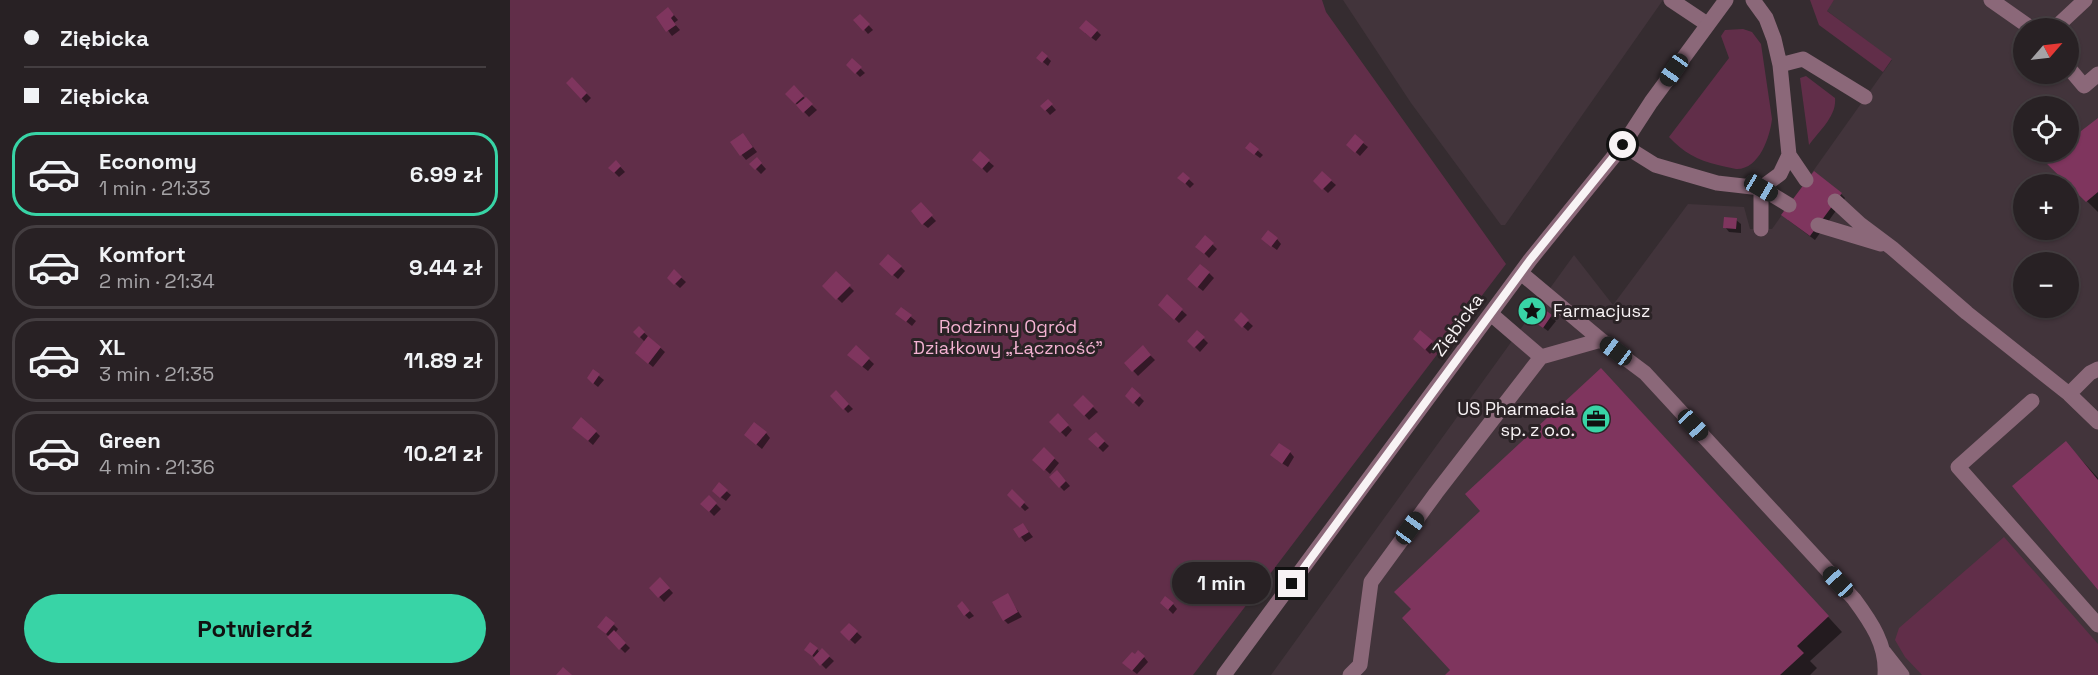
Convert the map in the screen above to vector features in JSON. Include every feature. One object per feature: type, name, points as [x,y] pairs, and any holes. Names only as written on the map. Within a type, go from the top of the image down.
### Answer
[{"type":"street","points":[[1671,0],[1707,24]]},
{"type":"street","name":"Ziębicka","points":[[1224,675],[1521,273],[1623,145],[1651,102],[1726,0]]},
{"type":"street","points":[[1753,0],[1766,18],[1774,39],[1780,65],[1789,155],[1806,180]]},
{"type":"street","points":[[1991,0],[2017,18]]},
{"type":"street","points":[[2066,18],[2085,0]]},
{"type":"street","points":[[1780,65],[1803,59],[1865,97]]},
{"type":"street","points":[[2079,80],[2084,86],[2098,74]]},
{"type":"street","points":[[1623,145],[1655,165],[1717,183],[1761,188],[1789,205]]},
{"type":"street","points":[[1761,188],[1780,174],[1789,155]]},
{"type":"street","points":[[1761,188],[1761,229]]},
{"type":"street","points":[[1835,201],[1967,313],[2069,394],[2098,422]]},
{"type":"street","points":[[1818,225],[1892,248]]},
{"type":"street","points":[[1521,273],[1601,340],[1645,373],[1854,599],[1870,621],[1884,652],[1902,675]]},
{"type":"street","points":[[1491,314],[1541,357]]},
{"type":"street","points":[[1350,675],[1359,665],[1371,582],[1476,440],[1509,401],[1541,357],[1601,340]]},
{"type":"street","points":[[2069,394],[2098,369]]},
{"type":"street","points":[[2032,401],[1958,466],[2098,625]]},
{"type":"street","points":[[1884,652],[1885,675]]},
{"type":"shaded area","points":[[1343,0],[1663,0],[1505,225],[1501,225],[1411,103]]},
{"type":"shaded area","points":[[1834,0],[2098,0],[2098,675],[1271,675],[1574,255],[1613,305],[1688,204],[1744,207],[1750,229],[1772,229],[1892,60],[1826,10]]},
{"type":"green space","name":"Rodzinny Ogród Działkowy „Łączność”","points":[[510,0],[1322,0],[1326,12],[1506,264],[1193,675],[510,675]]},
{"type":"green space","points":[[1810,0],[1834,0],[1827,11],[1892,59],[1883,72],[1819,25]]},
{"type":"green space","points":[[1743,29],[1752,32],[1761,44],[1772,119],[1766,143],[1757,158],[1744,168],[1736,169],[1697,158],[1669,137],[1729,58],[1721,36],[1725,30]]},
{"type":"green space","points":[[1806,76],[1835,98],[1830,117],[1809,145],[1800,78]]},
{"type":"green space","points":[[2004,537],[2098,644],[2098,675],[1922,675],[1905,657],[1895,640],[1899,628]]},
{"type":"building","points":[[668,7],[674,15],[671,18],[676,25],[666,32],[656,17]]},
{"type":"building","points":[[860,14],[870,24],[863,31],[853,20]]},
{"type":"building","points":[[1086,20],[1098,30],[1091,38],[1079,28]]},
{"type":"building","points":[[1042,51],[1048,56],[1042,63],[1036,58]]},
{"type":"building","points":[[852,58],[862,67],[855,74],[846,65]]},
{"type":"building","points":[[572,77],[587,93],[581,99],[566,83]]},
{"type":"building","points":[[794,85],[804,96],[795,104],[785,94]]},
{"type":"building","points":[[806,97],[813,104],[803,113],[796,105]]},
{"type":"building","points":[[1048,99],[1053,104],[1045,111],[1040,106]]},
{"type":"building","points":[[2098,118],[2098,192],[2086,202],[2079,195],[2079,174],[2057,174],[2045,162],[2079,162],[2079,133]]},
{"type":"building","points":[[743,133],[753,147],[740,156],[730,142]]},
{"type":"building","points":[[1355,134],[1364,142],[1355,153],[1346,145]]},
{"type":"building","points":[[1250,142],[1259,149],[1254,155],[1245,148]]},
{"type":"building","points":[[980,151],[990,160],[982,169],[972,160]]},
{"type":"building","points":[[757,157],[762,163],[755,170],[749,164]]},
{"type":"building","points":[[616,160],[621,166],[614,173],[608,168]]},
{"type":"building","points":[[1322,171],[1332,180],[1322,190],[1313,181]]},
{"type":"building","points":[[1814,171],[1842,193],[1810,236],[1781,215]]},
{"type":"building","points":[[1183,172],[1190,178],[1185,184],[1177,178]]},
{"type":"building","points":[[921,202],[933,215],[922,225],[911,211]]},
{"type":"building","points":[[1724,217],[1737,218],[1736,229],[1723,228]]},
{"type":"building","points":[[1268,230],[1278,238],[1271,247],[1261,239]]},
{"type":"building","points":[[1205,235],[1214,243],[1204,254],[1195,247]]},
{"type":"building","points":[[888,254],[902,266],[892,276],[879,264]]},
{"type":"building","points":[[1200,264],[1210,272],[1197,288],[1187,279]]},
{"type":"building","points":[[674,269],[682,277],[674,285],[667,278]]},
{"type":"building","points":[[836,271],[851,285],[836,300],[822,286]]},
{"type":"building","points":[[1167,294],[1183,309],[1174,320],[1158,305]]},
{"type":"building","points":[[1540,306],[1552,315],[1543,328],[1530,319]]},
{"type":"building","points":[[901,307],[912,315],[906,322],[895,314]]},
{"type":"building","points":[[1241,312],[1249,320],[1242,328],[1234,320]]},
{"type":"building","points":[[639,326],[645,332],[639,338],[633,332]]},
{"type":"building","points":[[1197,330],[1205,337],[1194,348],[1187,341]]},
{"type":"building","points":[[1420,330],[1433,341],[1425,350],[1413,339]]},
{"type":"building","points":[[648,336],[661,347],[648,364],[635,353]]},
{"type":"building","points":[[856,345],[870,358],[862,367],[847,355]]},
{"type":"building","points":[[1143,345],[1151,355],[1132,372],[1124,363]]},
{"type":"building","points":[[1601,368],[1829,616],[1797,646],[1804,653],[1780,675],[1445,675],[1450,670],[1402,618],[1411,609],[1394,592],[1480,511],[1465,494]]},
{"type":"building","points":[[593,369],[600,374],[593,384],[587,378]]},
{"type":"building","points":[[1132,387],[1141,395],[1133,404],[1125,396]]},
{"type":"building","points":[[836,390],[849,404],[843,410],[830,396]]},
{"type":"building","points":[[1083,395],[1094,406],[1084,416],[1073,405]]},
{"type":"building","points":[[1058,413],[1069,425],[1060,433],[1049,422]]},
{"type":"building","points":[[581,417],[597,431],[588,441],[572,428]]},
{"type":"building","points":[[754,422],[767,432],[756,445],[744,435]]},
{"type":"building","points":[[1096,432],[1105,441],[1098,448],[1088,439]]},
{"type":"building","points":[[2066,441],[2098,480],[2098,590],[2012,486]]},
{"type":"building","points":[[1279,443],[1291,451],[1282,464],[1270,455]]},
{"type":"building","points":[[1044,447],[1055,458],[1044,471],[1032,460]]},
{"type":"building","points":[[1057,470],[1066,481],[1059,488],[1049,477]]},
{"type":"building","points":[[719,482],[728,490],[720,498],[712,491]]},
{"type":"building","points":[[1012,489],[1025,502],[1020,508],[1007,495]]},
{"type":"building","points":[[709,495],[717,503],[709,512],[700,504]]},
{"type":"building","points":[[1023,523],[1029,532],[1019,538],[1013,529]]},
{"type":"building","points":[[660,577],[670,588],[658,598],[649,588]]},
{"type":"building","points":[[1008,593],[1018,612],[1003,621],[992,602]]},
{"type":"building","points":[[1165,596],[1174,603],[1168,610],[1160,603]]},
{"type":"building","points":[[962,601],[970,611],[964,616],[957,606]]},
{"type":"building","points":[[606,616],[615,623],[606,634],[597,627]]},
{"type":"building","points":[[849,623],[858,631],[849,641],[840,632]]},
{"type":"building","points":[[614,630],[626,643],[619,650],[607,637]]},
{"type":"building","points":[[810,642],[818,648],[812,656],[804,650]]},
{"type":"building","points":[[822,648],[830,656],[820,666],[813,658]]},
{"type":"building","points":[[1138,650],[1145,656],[1132,671],[1122,663],[1132,652],[1135,654]]},
{"type":"building","points":[[563,667],[572,675],[556,675]]},
{"type":"place","name":"Farmacjusz","points":[[1532,311]]},
{"type":"place","name":"US Pharmacia sp. z o.o.","points":[[1596,419]]},
{"type":"route","points":[[1292,584],[1530,260],[1623,145]]}]
